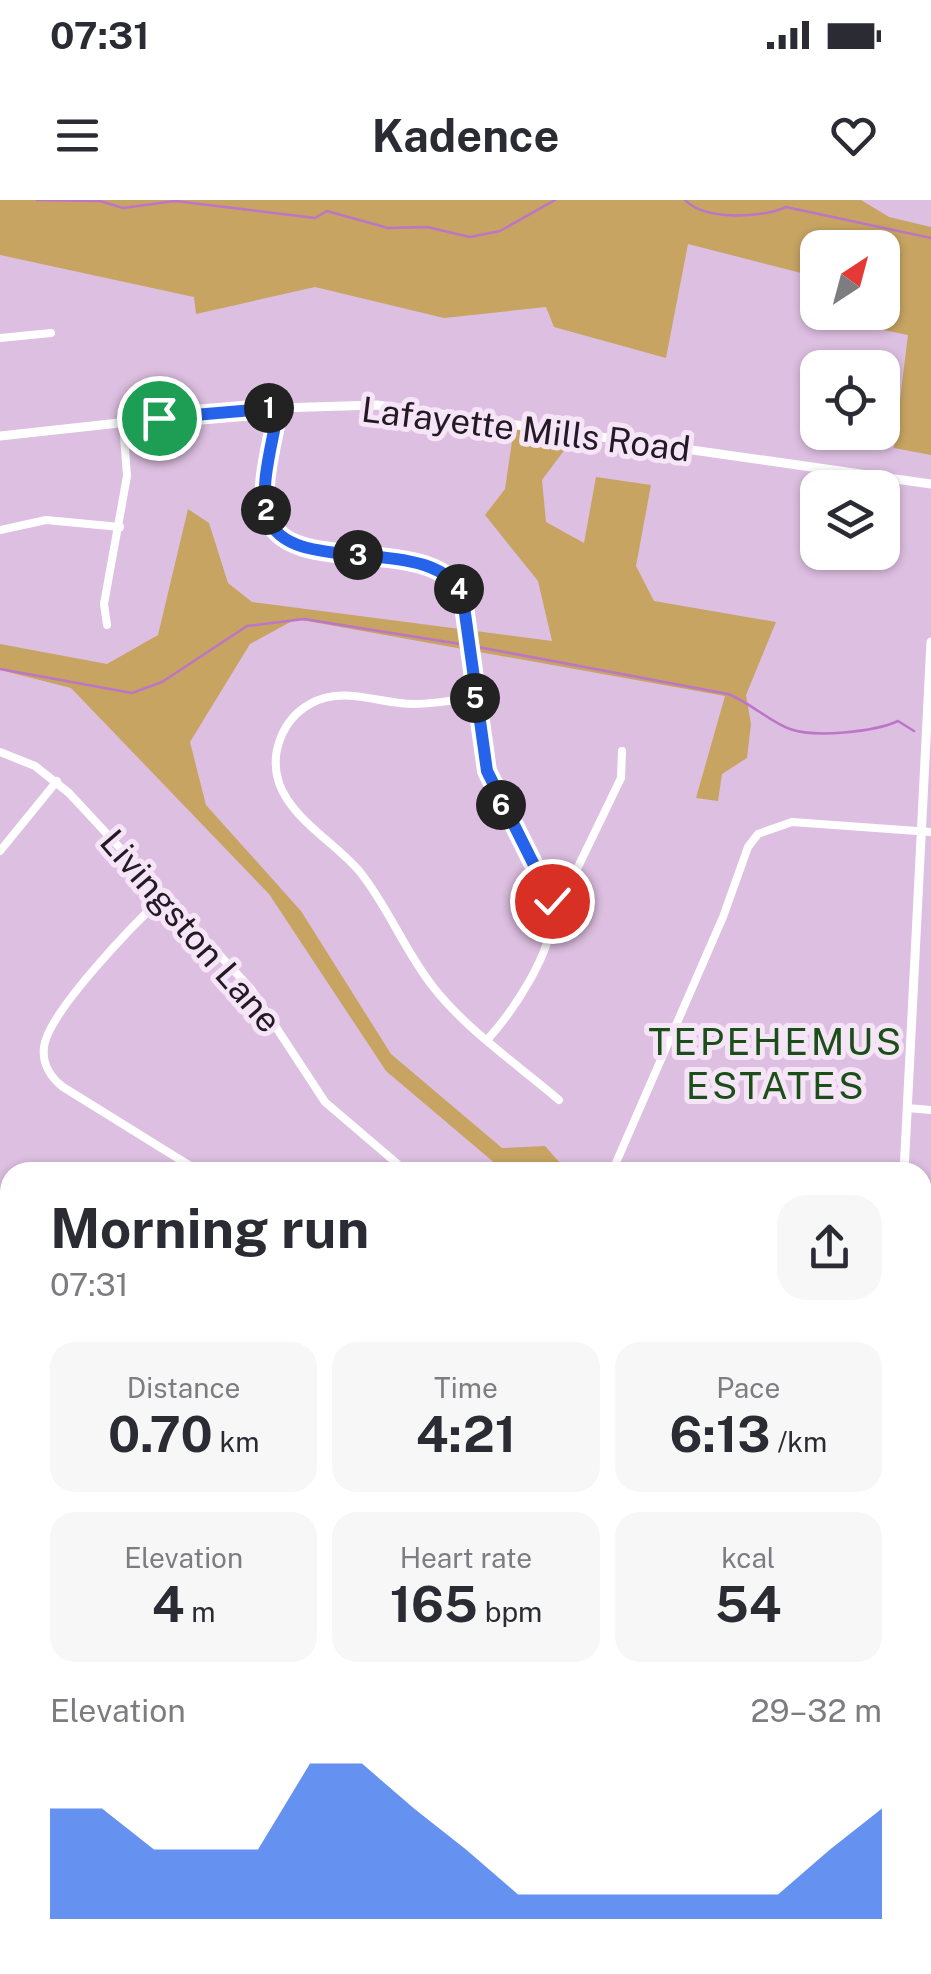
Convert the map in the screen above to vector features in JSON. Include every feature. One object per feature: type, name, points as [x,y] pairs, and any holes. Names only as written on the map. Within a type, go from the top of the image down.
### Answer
[{"type":"street","points":[[0,338],[51,333]]},
{"type":"street","name":"Lafayette Mills Road","points":[[0,436],[278,408],[392,406],[931,484]]},
{"type":"street","points":[[278,408],[265,502],[273,528],[296,544],[430,567],[450,576],[463,599],[483,754],[495,791],[550,891],[550,930],[517,1004],[488,1040]]},
{"type":"street","points":[[107,625],[104,604],[127,476],[123,422]]},
{"type":"street","points":[[0,530],[56,520],[120,527]]},
{"type":"street","points":[[904,1162],[925,831],[931,642]]},
{"type":"street","points":[[474,697],[416,704],[348,694],[320,699],[301,709],[286,727],[276,764],[280,786],[291,804],[360,871],[434,988],[558,1100]]},
{"type":"street","points":[[550,891],[577,869],[620,778],[622,750]]},
{"type":"street","name":"Livingston Lane","points":[[0,752],[57,781],[263,1003],[325,1102],[394,1162]]},
{"type":"street","points":[[0,851],[57,781]]},
{"type":"street","points":[[616,1162],[724,917],[748,847],[758,834],[792,822],[925,831]]},
{"type":"street","points":[[164,896],[117,942],[52,1026],[44,1057],[48,1070],[63,1087],[184,1162]]},
{"type":"street","points":[[907,1108],[931,1110]]},
{"type":"shaded area","points":[[0,200],[861,200],[889,217],[931,227],[931,455],[900,449],[900,400],[908,335],[884,330],[900,330],[900,230],[800,230],[800,273],[688,244],[666,358],[554,327],[546,307],[444,318],[315,287],[196,314],[194,297],[0,255]]},
{"type":"shaded area","points":[[515,421],[577,433],[542,480],[546,522],[584,543],[596,477],[651,485],[636,566],[654,601],[776,622],[746,695],[751,724],[747,758],[722,774],[718,801],[696,798],[725,696],[296,619],[250,644],[190,742],[206,805],[301,911],[391,1054],[502,1148],[545,1146],[559,1162],[493,1162],[386,1071],[269,894],[71,688],[0,670],[0,644],[107,664],[158,635],[188,509],[209,523],[228,583],[252,602],[552,641],[538,581],[485,515],[505,489]]},
{"type":"waterway","points":[[37,200],[100,201],[123,208],[175,201],[315,218],[327,211],[388,228],[427,227],[470,237],[500,231],[555,200]]},
{"type":"waterway","points":[[685,200],[706,212],[734,216],[786,207],[931,238]]},
{"type":"waterway","points":[[0,669],[132,693],[162,682],[247,626],[304,619],[460,644]]},
{"type":"waterway","points":[[478,647],[728,694],[801,732],[844,732],[898,721],[914,731]]},
{"type":"district","name":"TEPEHEMUS ESTATES","points":[[776,1063]]},
{"type":"route","points":[[159,418],[278,408],[265,502],[276,532],[296,544],[430,567],[450,576],[463,599],[487,771],[552,901]]}]
